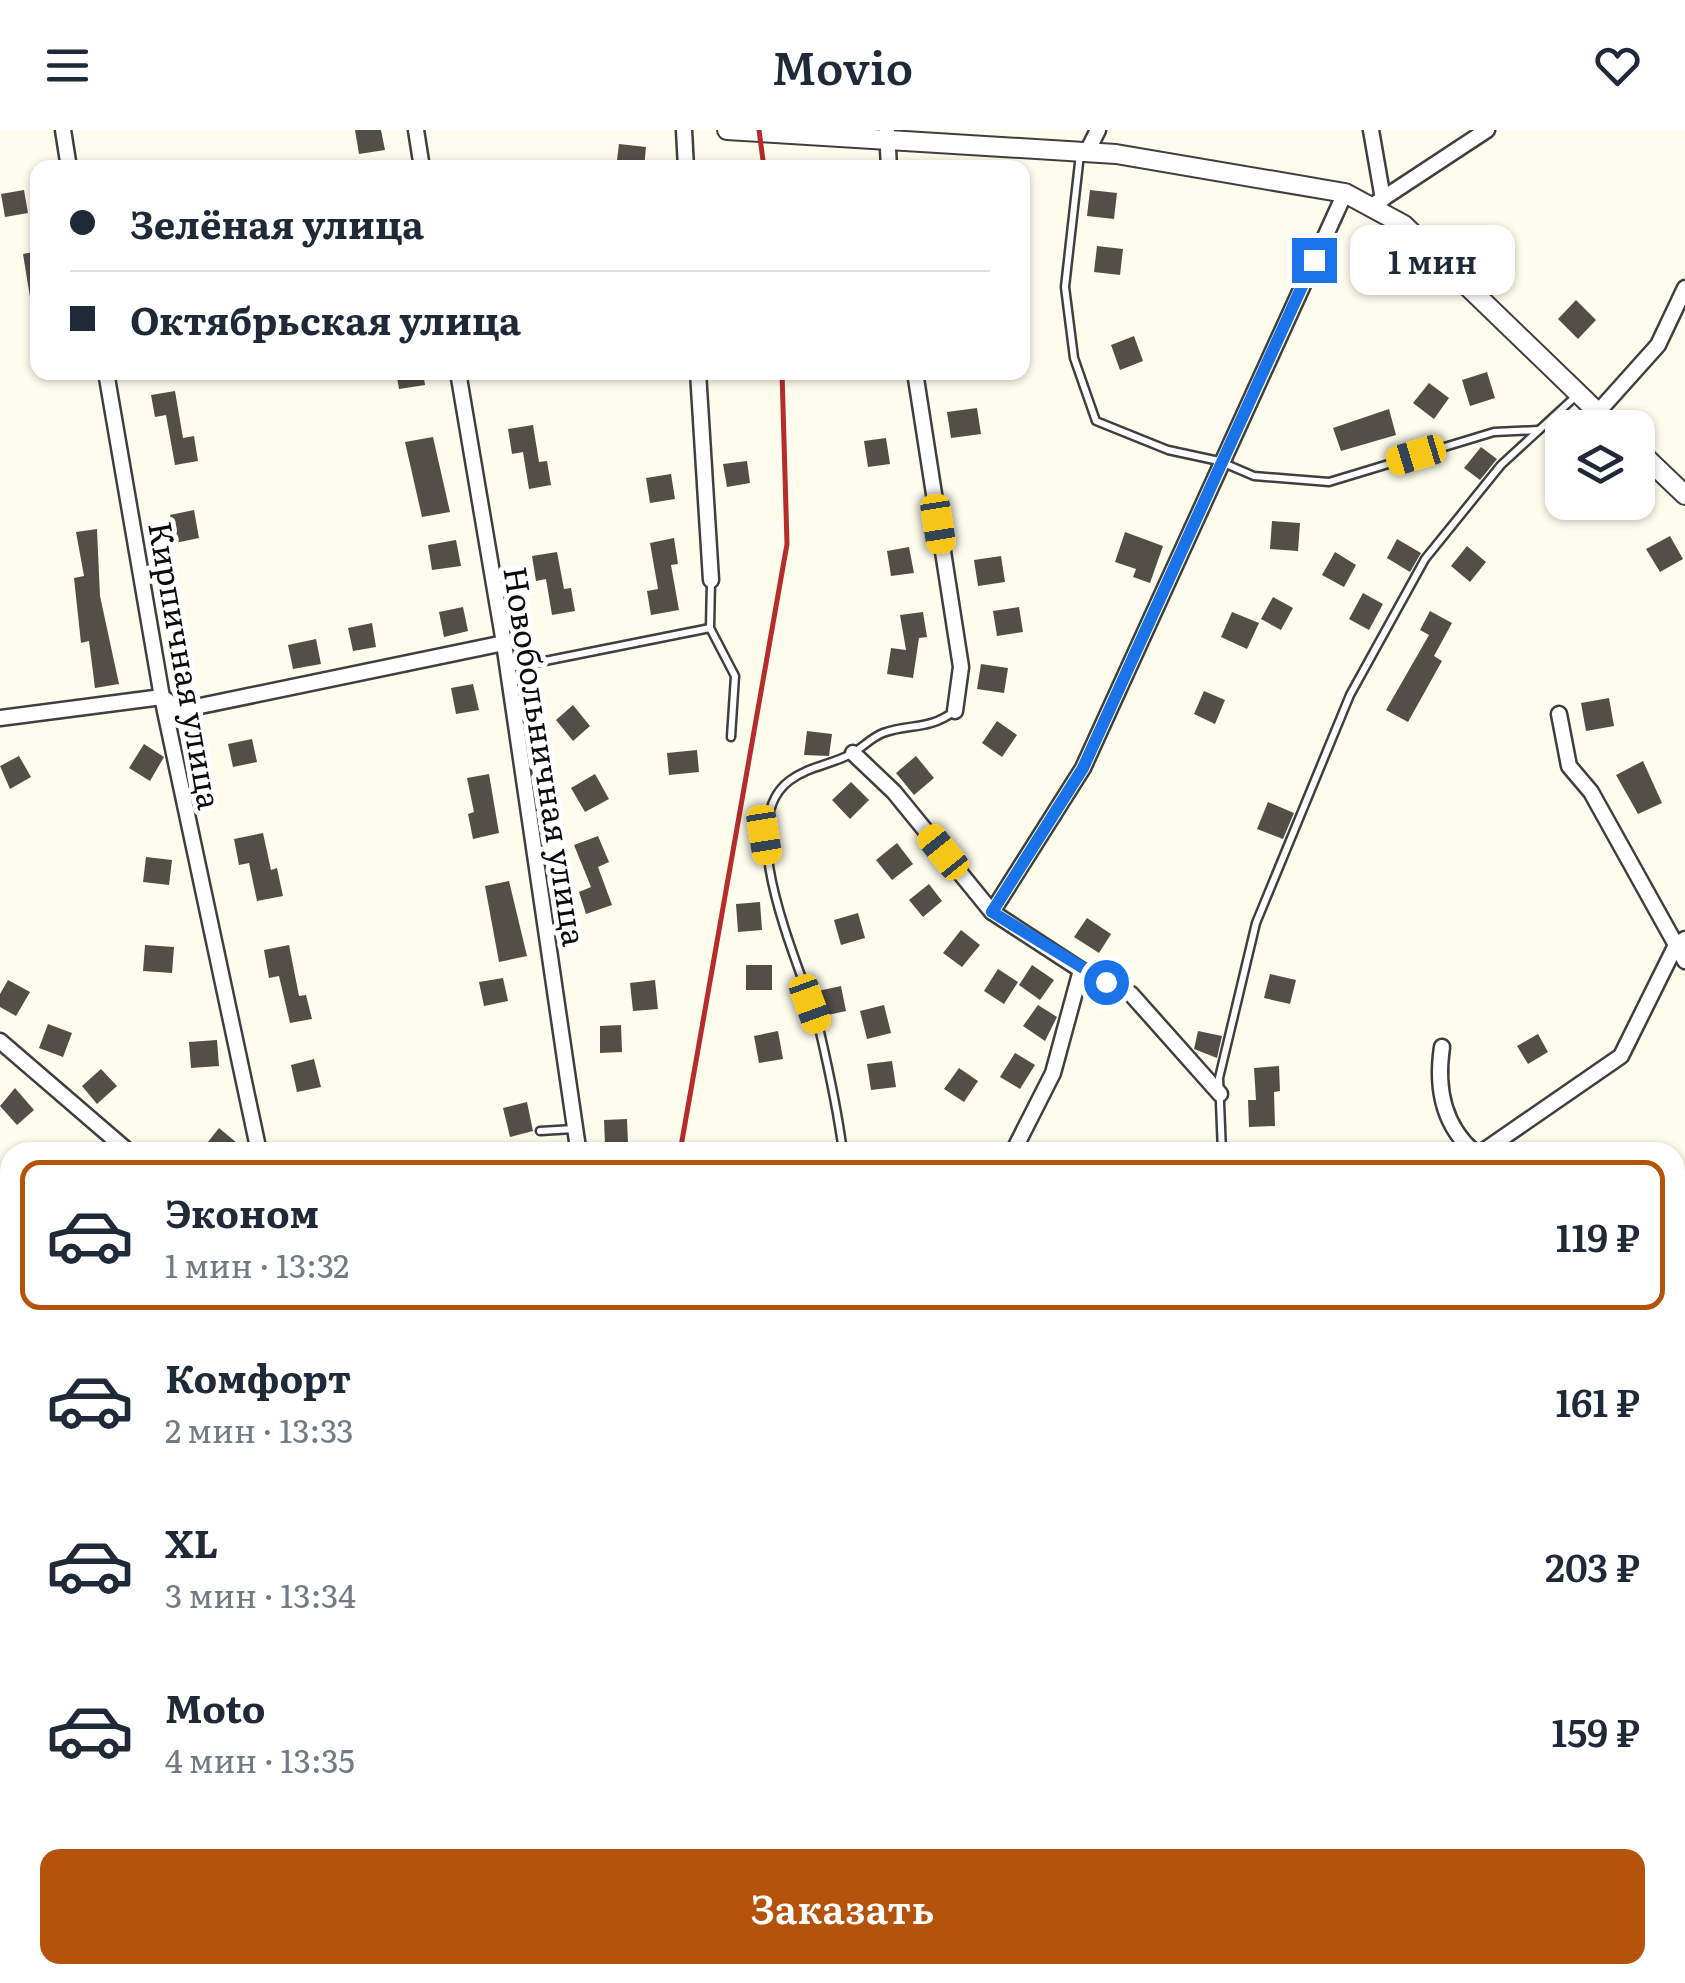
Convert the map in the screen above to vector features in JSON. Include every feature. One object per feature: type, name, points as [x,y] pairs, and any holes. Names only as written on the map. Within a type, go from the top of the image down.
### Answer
[{"type":"street","points":[[62,130],[68,160]]},
{"type":"street","points":[[416,130],[421,160]]},
{"type":"street","points":[[684,130],[686,160]]},
{"type":"street","points":[[727,130],[888,134],[1084,151],[1345,193],[1376,203],[1404,224],[1596,410]]},
{"type":"street","points":[[1084,151],[1098,130]]},
{"type":"street","points":[[1371,130],[1376,203]]},
{"type":"street","points":[[1376,203],[1487,130]]},
{"type":"street","points":[[888,134],[889,160]]},
{"type":"street","points":[[992,912],[1083,768],[1345,193]]},
{"type":"street","points":[[1600,410],[1658,345],[1685,288]]},
{"type":"street","name":"Кирпичная улица","points":[[107,380],[162,697],[216,967],[257,1142]]},
{"type":"street","name":"Новобольничная улица","points":[[459,380],[508,668],[577,1142]]},
{"type":"street","points":[[698,380],[711,580]]},
{"type":"street","points":[[916,380],[962,667],[955,711]]},
{"type":"street","points":[[1655,466],[1685,495]]},
{"type":"street","points":[[0,718],[162,697],[181,710],[504,643]]},
{"type":"street","points":[[1559,714],[1569,766],[1591,792],[1680,942],[1685,961]]},
{"type":"street","points":[[852,753],[894,792],[992,912],[1081,970],[1131,994],[1220,1094]]},
{"type":"street","points":[[1496,1142],[1621,1056],[1680,942]]},
{"type":"street","points":[[1018,1142],[1053,1073],[1081,970]]},
{"type":"street","points":[[0,1041],[118,1142]]},
{"type":"street","points":[[1442,1047],[1436,1084],[1463,1142]]},
{"type":"lane","points":[[1084,151],[1065,287],[1074,358],[1096,421],[1168,450],[1220,461],[1254,476],[1329,482],[1494,432],[1540,430]]},
{"type":"lane","points":[[1222,1142],[1219,1078],[1256,923],[1350,695],[1425,559],[1501,465],[1579,394]]},
{"type":"lane","points":[[711,580],[710,628],[736,676],[731,737]]},
{"type":"lane","points":[[508,668],[710,628]]},
{"type":"lane","points":[[841,1142],[820,1032],[769,866],[764,835],[768,805],[784,784],[808,767],[852,753],[883,733],[936,725],[955,711]]},
{"type":"lane","points":[[540,1131],[575,1128]]},
{"type":"building","points":[[355,130],[381,130],[385,150],[359,154]]},
{"type":"building","points":[[619,144],[646,147],[645,160],[617,160]]},
{"type":"building","points":[[24,190],[28,213],[5,217],[1,194]]},
{"type":"building","points":[[1090,190],[1117,193],[1114,219],[1087,216]]},
{"type":"building","points":[[1097,246],[1123,249],[1120,275],[1094,272]]},
{"type":"building","points":[[30,253],[30,297],[23,254]]},
{"type":"building","points":[[1576,300],[1596,320],[1578,339],[1558,319]]},
{"type":"building","points":[[1134,336],[1143,361],[1120,370],[1111,345]]},
{"type":"building","points":[[1487,372],[1495,398],[1470,406],[1462,380]]},
{"type":"building","points":[[397,380],[424,380],[425,385],[399,389]]},
{"type":"building","points":[[1429,383],[1449,398],[1434,419],[1413,403]]},
{"type":"building","points":[[175,391],[183,438],[194,436],[198,461],[175,465],[166,415],[155,417],[151,395]]},
{"type":"building","points":[[977,408],[981,434],[951,438],[947,412]]},
{"type":"building","points":[[1389,409],[1396,435],[1341,451],[1333,428]]},
{"type":"building","points":[[533,425],[539,462],[547,461],[551,485],[529,489],[523,452],[512,454],[508,429]]},
{"type":"building","points":[[433,437],[450,512],[422,517],[405,442]]},
{"type":"building","points":[[886,438],[890,464],[868,467],[864,441]]},
{"type":"building","points":[[1481,447],[1497,459],[1480,480],[1464,468]]},
{"type":"building","points":[[747,461],[750,483],[727,487],[723,464]]},
{"type":"building","points":[[671,474],[675,499],[650,503],[646,478]]},
{"type":"building","points":[[194,510],[199,538],[175,543],[170,515]]},
{"type":"building","points":[[1272,521],[1300,523],[1298,551],[1270,549]]},
{"type":"building","points":[[97,529],[100,596],[119,684],[95,688],[89,641],[81,643],[74,578],[84,576],[76,532]]},
{"type":"building","points":[[1125,532],[1163,546],[1150,583],[1133,577],[1136,569],[1115,562]]},
{"type":"building","points":[[1670,536],[1683,559],[1660,572],[1646,549]]},
{"type":"building","points":[[674,538],[678,564],[671,565],[679,610],[651,615],[647,591],[658,589],[650,543]]},
{"type":"building","points":[[1397,539],[1421,553],[1410,572],[1387,558]]},
{"type":"building","points":[[456,540],[461,566],[432,570],[428,545]]},
{"type":"building","points":[[1467,546],[1486,562],[1470,582],[1451,566]]},
{"type":"building","points":[[909,547],[914,573],[891,576],[887,551]]},
{"type":"building","points":[[557,552],[564,589],[571,588],[575,611],[552,615],[546,579],[536,581],[532,556]]},
{"type":"building","points":[[1335,552],[1356,565],[1344,587],[1322,575]]},
{"type":"building","points":[[1001,556],[1005,582],[978,586],[974,560]]},
{"type":"building","points":[[1363,593],[1383,604],[1369,630],[1349,619]]},
{"type":"building","points":[[1273,597],[1293,608],[1281,630],[1261,619]]},
{"type":"building","points":[[463,607],[468,631],[444,637],[439,612]]},
{"type":"building","points":[[1019,607],[1023,632],[997,636],[993,611]]},
{"type":"building","points":[[1430,611],[1452,623],[1434,656],[1442,661],[1408,722],[1386,710],[1429,635],[1420,630]]},
{"type":"building","points":[[923,612],[927,637],[919,638],[913,678],[887,674],[891,648],[906,650],[900,615]]},
{"type":"building","points":[[1232,612],[1259,623],[1247,649],[1221,637]]},
{"type":"building","points":[[372,623],[376,647],[353,651],[348,628]]},
{"type":"building","points":[[316,639],[321,664],[293,669],[288,645]]},
{"type":"building","points":[[981,664],[1008,668],[1004,693],[977,689]]},
{"type":"building","points":[[473,684],[479,710],[456,714],[451,688]]},
{"type":"building","points":[[1204,691],[1225,700],[1215,724],[1194,714]]},
{"type":"building","points":[[1609,698],[1614,726],[1586,731],[1581,703]]},
{"type":"building","points":[[573,705],[590,726],[573,741],[556,720]]},
{"type":"building","points":[[997,721],[1017,735],[1002,757],[982,743]]},
{"type":"building","points":[[807,731],[832,734],[829,756],[804,755]]},
{"type":"building","points":[[252,739],[257,762],[233,767],[228,744]]},
{"type":"building","points":[[144,744],[164,757],[150,781],[129,768]]},
{"type":"building","points":[[697,750],[699,772],[669,775],[667,753]]},
{"type":"building","points":[[19,756],[31,777],[10,789],[0,766]]},
{"type":"building","points":[[916,756],[934,778],[914,795],[896,773]]},
{"type":"building","points":[[1643,761],[1662,803],[1638,814],[1616,775]]},
{"type":"building","points":[[489,774],[499,833],[473,839],[468,814],[474,812],[467,778]]},
{"type":"building","points":[[595,774],[609,799],[585,812],[571,788]]},
{"type":"building","points":[[851,782],[869,800],[850,819],[832,800]]},
{"type":"building","points":[[1268,802],[1294,813],[1283,839],[1257,829]]},
{"type":"building","points":[[263,833],[271,870],[277,868],[283,896],[257,901],[249,863],[239,865],[234,839]]},
{"type":"building","points":[[598,836],[609,862],[598,867],[612,905],[586,914],[579,892],[591,887],[574,845]]},
{"type":"building","points":[[897,843],[913,864],[892,880],[876,860]]},
{"type":"building","points":[[146,857],[172,860],[169,885],[143,882]]},
{"type":"building","points":[[509,881],[527,956],[499,962],[485,886]]},
{"type":"building","points":[[929,884],[942,901],[923,917],[909,900]]},
{"type":"building","points":[[760,902],[762,930],[738,932],[736,904]]},
{"type":"building","points":[[858,913],[865,938],[841,945],[834,920]]},
{"type":"building","points":[[1087,918],[1111,934],[1099,953],[1074,937]]},
{"type":"building","points":[[961,930],[980,945],[962,967],[943,953]]},
{"type":"building","points":[[145,945],[174,947],[172,973],[143,971]]},
{"type":"building","points":[[289,945],[299,996],[306,995],[312,1019],[290,1023],[279,976],[269,978],[264,950]]},
{"type":"building","points":[[746,965],[772,965],[772,990],[746,990]]},
{"type":"building","points":[[1032,965],[1054,980],[1040,1000],[1019,985]]},
{"type":"building","points":[[998,969],[1018,982],[1004,1004],[984,991]]},
{"type":"building","points":[[1270,974],[1296,980],[1290,1004],[1264,998]]},
{"type":"building","points":[[503,978],[508,1001],[484,1006],[479,982]]},
{"type":"building","points":[[8,980],[30,992],[16,1016],[0,1007],[0,994]]},
{"type":"building","points":[[655,980],[658,1009],[633,1011],[630,983]]},
{"type":"building","points":[[841,986],[846,1011],[823,1016],[818,991]]},
{"type":"building","points":[[884,1005],[891,1033],[867,1039],[860,1011]]},
{"type":"building","points":[[1038,1005],[1057,1017],[1045,1041],[1023,1026]]},
{"type":"building","points":[[48,1024],[72,1033],[63,1057],[39,1048]]},
{"type":"building","points":[[621,1025],[622,1052],[600,1053],[600,1026]]},
{"type":"building","points":[[778,1031],[783,1059],[759,1063],[754,1036]]},
{"type":"building","points":[[1198,1031],[1222,1036],[1217,1058],[1194,1049]]},
{"type":"building","points":[[1538,1034],[1548,1052],[1528,1064],[1517,1046]]},
{"type":"building","points":[[217,1040],[219,1066],[191,1068],[189,1042]]},
{"type":"building","points":[[1015,1053],[1035,1065],[1020,1089],[1000,1077]]},
{"type":"building","points":[[314,1059],[321,1087],[297,1092],[291,1065]]},
{"type":"building","points":[[892,1061],[896,1087],[871,1090],[867,1064]]},
{"type":"building","points":[[1279,1066],[1280,1091],[1274,1092],[1275,1126],[1249,1127],[1248,1100],[1256,1100],[1254,1068]]},
{"type":"building","points":[[959,1068],[978,1081],[964,1102],[944,1089]]},
{"type":"building","points":[[101,1069],[117,1086],[97,1104],[82,1086]]},
{"type":"building","points":[[15,1088],[34,1110],[17,1125],[0,1106]]},
{"type":"building","points":[[527,1102],[533,1131],[510,1137],[503,1108]]},
{"type":"building","points":[[627,1119],[628,1142],[605,1142],[604,1120]]},
{"type":"building","points":[[219,1128],[236,1142],[208,1142]]},
{"type":"railway","points":[[759,130],[763,160]]},
{"type":"railway","points":[[682,1142],[787,544],[782,380]]},
{"type":"route","points":[[1106,982],[992,912],[1083,768],[1314,260]]}]
